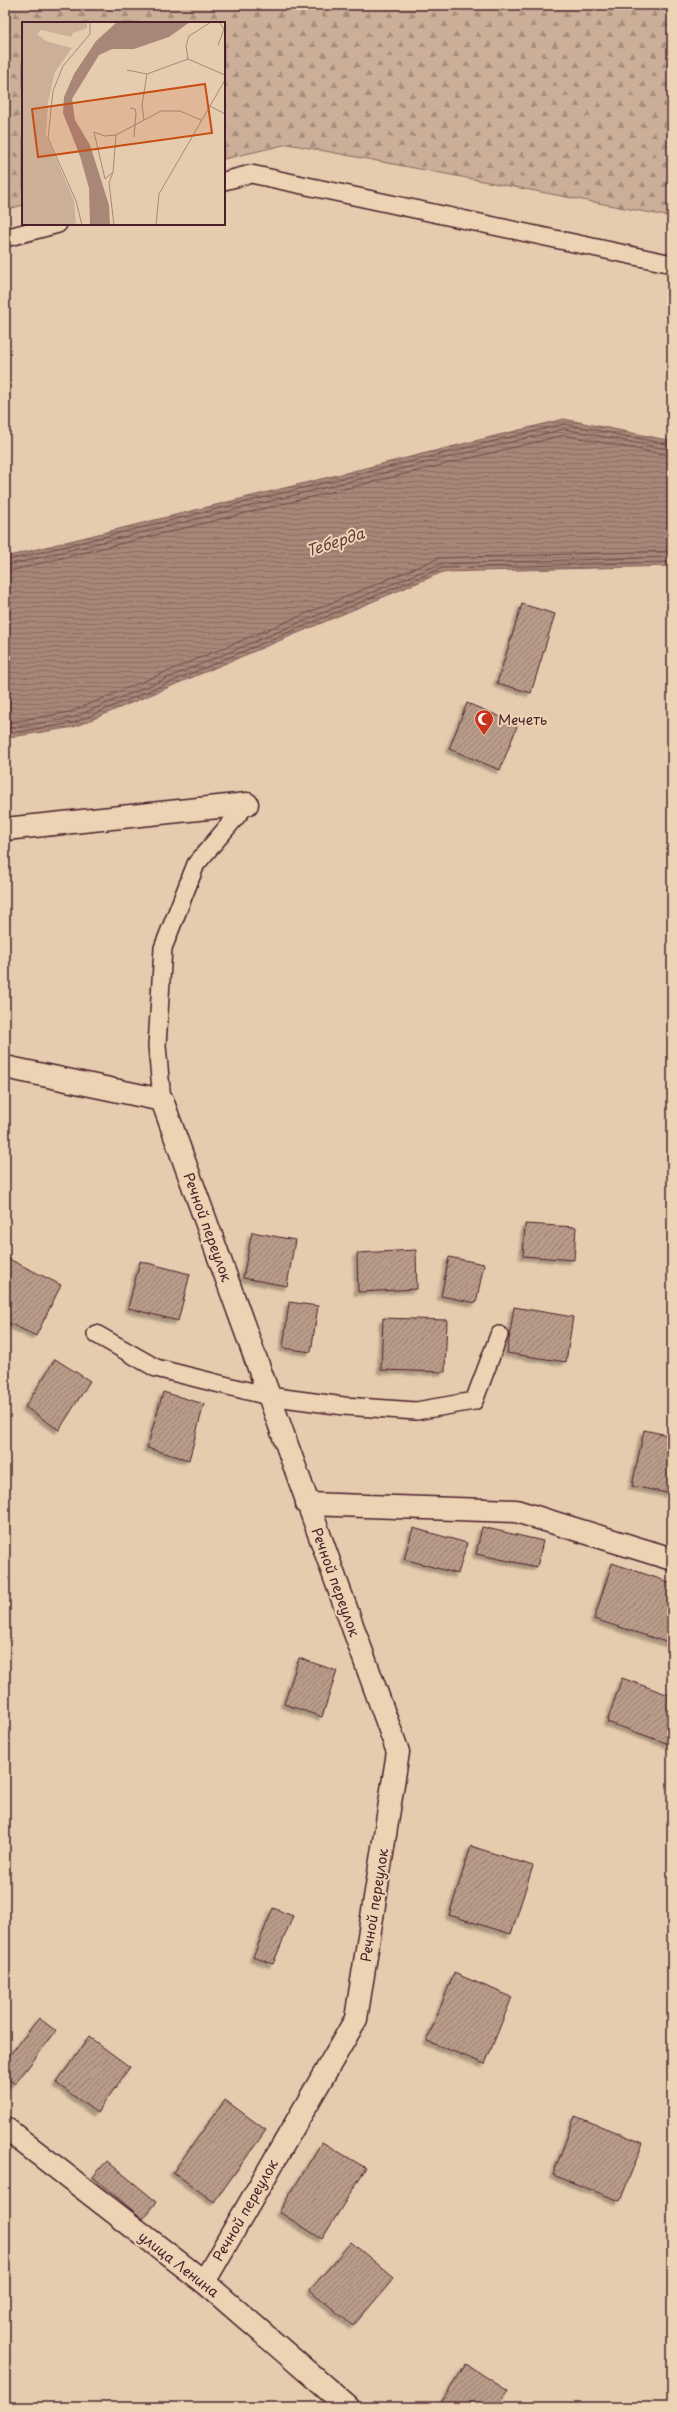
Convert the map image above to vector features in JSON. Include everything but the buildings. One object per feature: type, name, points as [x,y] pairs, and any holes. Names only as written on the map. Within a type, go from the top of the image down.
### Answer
[{"type":"street","points":[[5,829],[247,804]]},
{"type":"street","points":[[5,1067],[162,1100]]},
{"type":"street","name":"Речной переулок","points":[[162,1100],[398,1752],[356,2019],[204,2282]]},
{"type":"street","name":"Речной переулок","points":[[307,1504],[516,1511],[672,1559]]},
{"type":"street","name":"улица Ленина","points":[[5,2128],[204,2282],[348,2407]]},
{"type":"lane","points":[[225,181],[251,174],[672,264]]},
{"type":"lane","points":[[5,238],[54,225]]},
{"type":"lane","points":[[162,1100],[158,1046],[163,948],[196,864],[247,804]]},
{"type":"lane","points":[[96,1334],[156,1368],[268,1396],[344,1406],[416,1411],[474,1401],[499,1335]]},
{"type":"green space","points":[[5,5],[672,5],[672,217],[288,144],[225,159],[225,22],[22,22],[22,205],[5,210]]},
{"type":"water","name":"Теберда","points":[[564,419],[672,441],[672,566],[443,572],[74,727],[5,738],[5,557]]},
{"type":"place","name":"Мечеть","points":[[484,736]]}]
